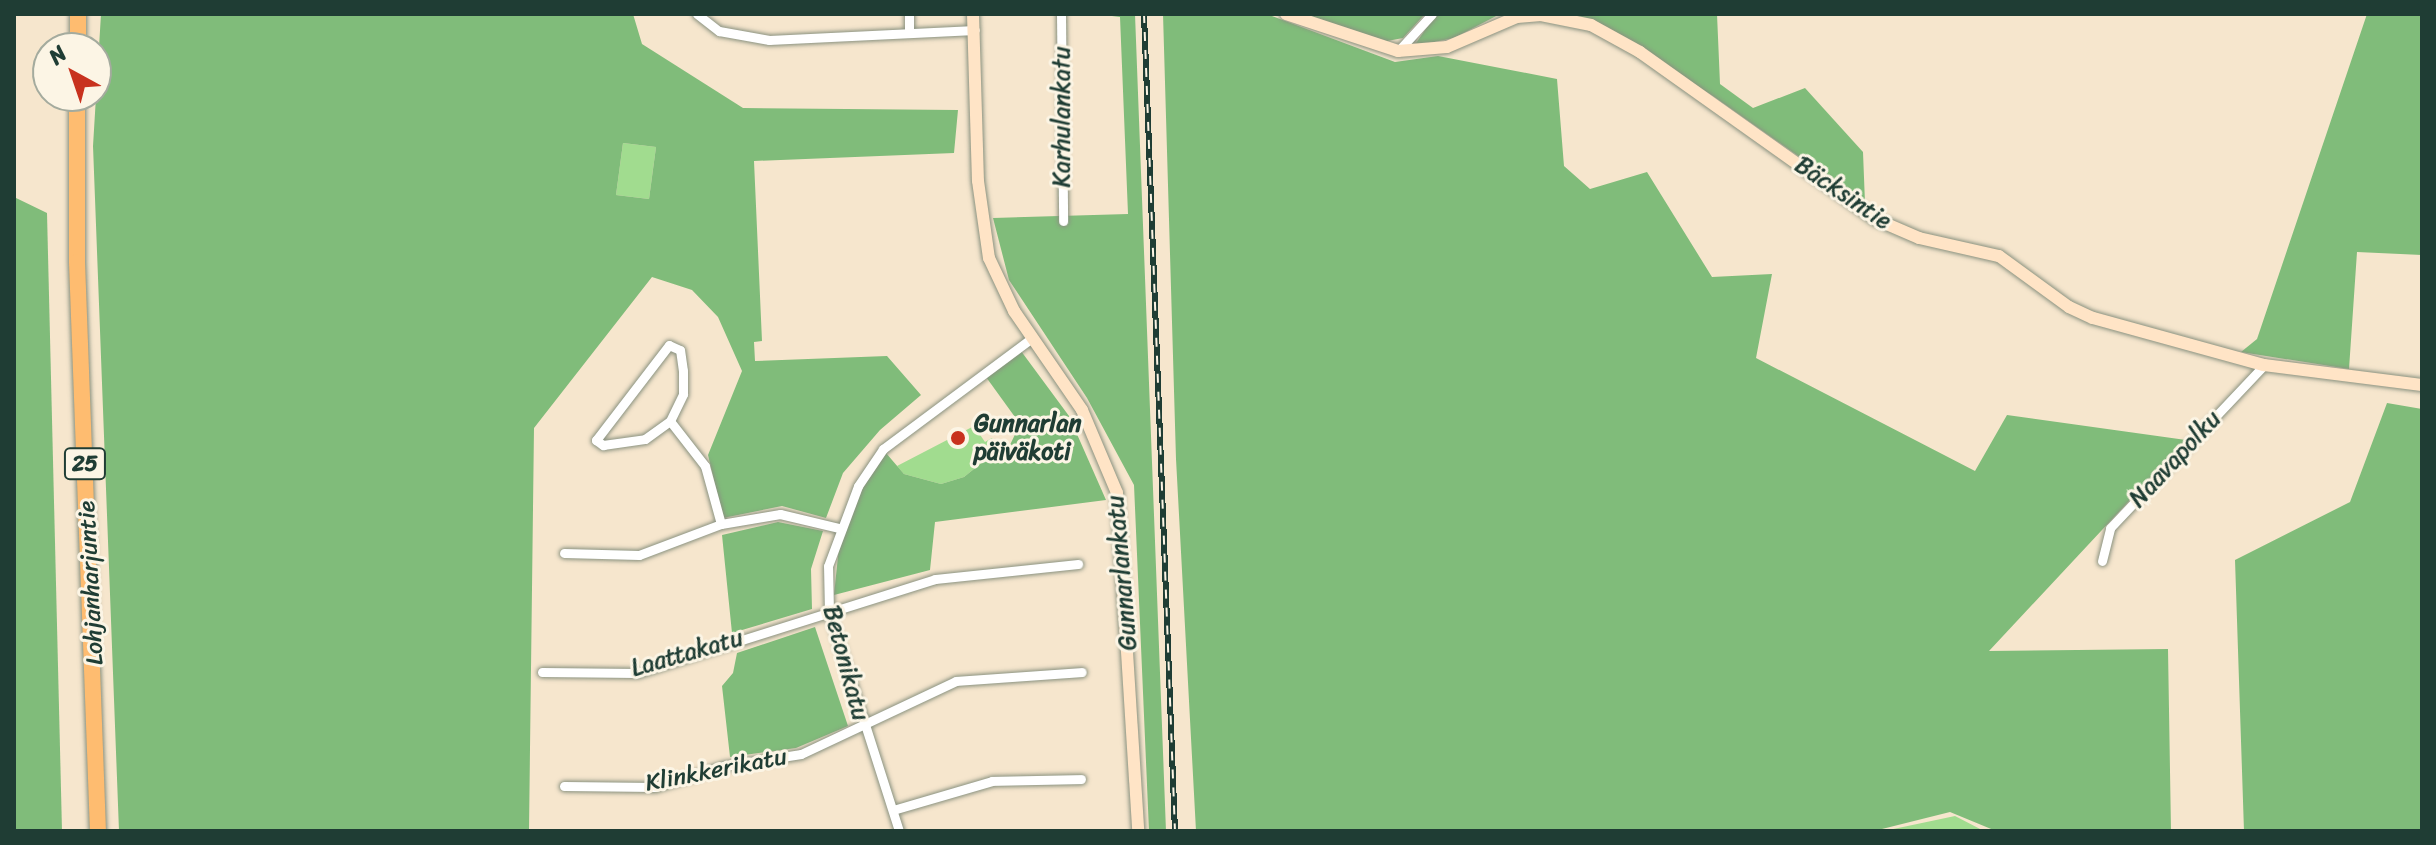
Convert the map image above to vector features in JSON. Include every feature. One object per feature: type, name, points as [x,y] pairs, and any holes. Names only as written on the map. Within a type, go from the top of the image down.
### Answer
[{"type":"highway","name":"Lohjanharjuntie","points":[[77,112],[77,277],[98,831]]},
{"type":"street","points":[[697,14],[719,31],[769,40],[909,30],[975,30]]},
{"type":"street","points":[[909,14],[909,30]]},
{"type":"street","name":"Gunnarlankatu","points":[[973,14],[978,181],[986,247],[1004,295],[1082,410],[1117,493],[1138,831]]},
{"type":"street","name":"Karhulankatu","points":[[1061,14],[1063,221]]},
{"type":"street","name":"Bäcksintie","points":[[1286,14],[1398,51],[1447,47],[1517,17],[1541,15],[1591,25],[1640,52],[1875,219],[1919,238],[1999,256],[2069,307],[2093,318],[2264,365],[2422,385]]},
{"type":"street","points":[[1398,51],[1432,14]]},
{"type":"street","name":"Betonikatu","points":[[899,831],[861,724],[829,612],[828,566],[839,528],[883,449],[1032,338]]},
{"type":"street","points":[[669,345],[680,350],[683,371],[683,394],[670,421],[645,439],[603,445],[596,440],[669,345]]},
{"type":"street","name":"Naavapolku","points":[[2102,561],[2110,528],[2264,365]]},
{"type":"street","points":[[670,421],[705,466],[721,524]]},
{"type":"street","points":[[564,553],[639,555],[721,524],[780,514],[839,528]]},
{"type":"street","name":"Laattakatu","points":[[542,672],[637,673],[935,579],[1078,564]]},
{"type":"street","name":"Klinkkerikatu","points":[[564,786],[655,787],[724,766],[801,754],[956,681],[1082,672]]},
{"type":"street","points":[[893,810],[992,781],[1081,779]]},
{"type":"green space","points":[[101,14],[633,14],[642,44],[743,108],[958,110],[954,153],[754,161],[762,341],[754,342],[755,361],[887,356],[921,395],[880,430],[843,473],[826,518],[782,506],[723,518],[708,455],[742,371],[718,317],[692,290],[652,277],[534,428],[529,831],[119,831],[93,146],[95,112],[112,112],[112,32],[100,32]],"holes":[[[623,143],[656,147],[649,199],[616,195]]]},
{"type":"green space","points":[[1096,14],[1135,14],[1166,831],[1149,831],[1134,485],[1087,398],[1009,280],[993,218],[1128,214],[1120,17]]},
{"type":"green space","points":[[1163,14],[1267,14],[1395,62],[1438,56],[1557,79],[1564,166],[1590,189],[1647,172],[1712,277],[1772,274],[1756,358],[1975,471],[2007,415],[2186,440],[1989,651],[2168,649],[2171,831],[1996,831],[1950,812],[1874,831],[1196,831],[1176,459]]},
{"type":"green space","points":[[1302,14],[1425,14],[1403,38],[1382,42]]},
{"type":"green space","points":[[1436,14],[1500,14],[1454,38],[1414,46]]},
{"type":"green space","points":[[1560,14],[1717,14],[1720,84],[1753,108],[1805,88],[1863,152],[1865,203],[1713,96],[1590,20]]},
{"type":"green space","points":[[2367,14],[2422,14],[2422,255],[2357,252],[2349,369],[2241,352],[2257,339]]},
{"type":"green space","points":[[623,143],[656,147],[649,199],[616,195]]},
{"type":"green space","points":[[14,197],[47,213],[62,831],[14,831]]},
{"type":"green space","points":[[1021,351],[1069,416],[1106,500],[935,522],[930,570],[834,595],[840,537],[858,495],[886,453],[904,474],[941,484],[964,477],[1000,448],[1009,447],[1020,424],[986,377]]},
{"type":"green space","points":[[2387,403],[2422,409],[2422,831],[2244,831],[2235,560],[2350,502]]},
{"type":"green space","points":[[974,426],[985,442],[992,438],[1000,448],[964,477],[941,484],[904,474],[897,466]]},
{"type":"green space","points":[[778,522],[823,531],[811,569],[812,609],[732,633],[722,535]]},
{"type":"green space","points":[[815,627],[848,726],[796,748],[730,757],[722,686],[733,673],[737,653]]},
{"type":"green space","points":[[1955,816],[1984,831],[1884,831]]},
{"type":"railway","points":[[1144,14],[1175,831]]},
{"type":"place","name":"Gunnarlan päiväkoti","points":[[958,438]]}]
